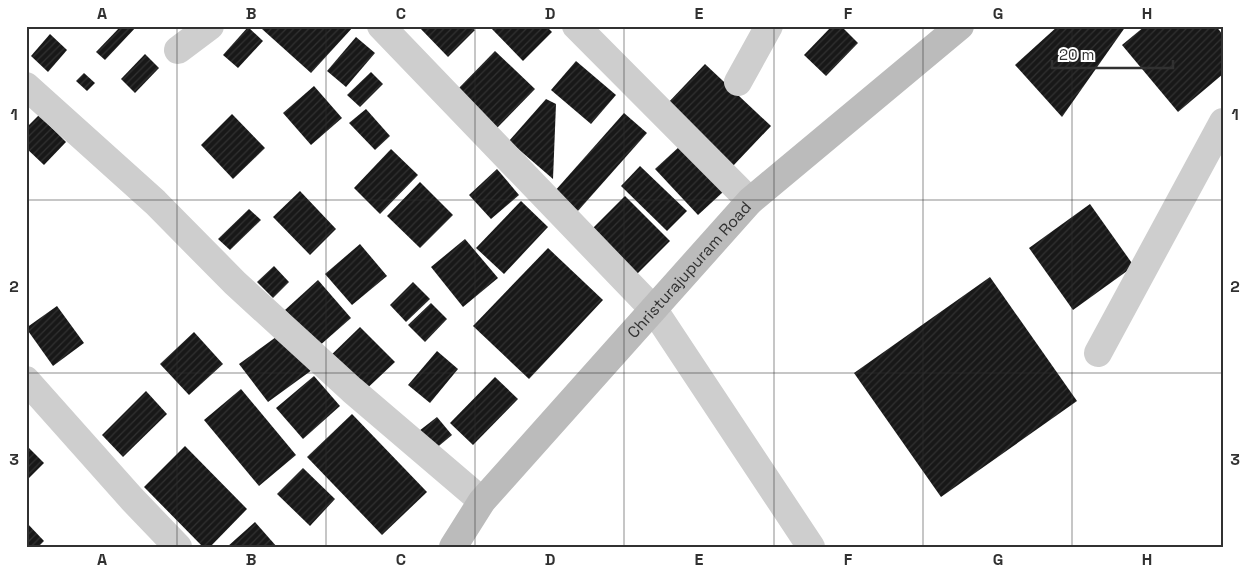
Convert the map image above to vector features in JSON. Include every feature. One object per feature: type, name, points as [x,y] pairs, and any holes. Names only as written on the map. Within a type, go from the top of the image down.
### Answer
[{"type":"street","points":[[178,50],[210,26]]},
{"type":"street","points":[[381,26],[654,310],[811,547]]},
{"type":"street","points":[[576,26],[750,201]]},
{"type":"street","points":[[738,82],[769,26]]},
{"type":"street","name":"Christurajupuram Road","points":[[453,547],[482,501],[750,201],[960,26]]},
{"type":"street","points":[[26,86],[155,202],[235,283],[352,390],[482,501]]},
{"type":"street","points":[[1098,353],[1223,122]]},
{"type":"street","points":[[26,380],[132,499],[178,547]]},
{"type":"building","points":[[121,26],[137,26],[105,60],[96,52]]},
{"type":"building","points":[[264,26],[354,26],[311,73],[262,29]]},
{"type":"building","points":[[418,26],[470,26],[475,30],[448,57]]},
{"type":"building","points":[[489,26],[546,26],[552,32],[523,61]]},
{"type":"building","points":[[832,26],[841,26],[858,43],[826,76],[804,55]]},
{"type":"building","points":[[1058,26],[1126,26],[1062,117],[1015,65]]},
{"type":"building","points":[[1145,26],[1216,26],[1223,35],[1223,74],[1178,112],[1122,45]]},
{"type":"building","points":[[248,27],[263,41],[238,68],[223,55]]},
{"type":"building","points":[[50,34],[67,50],[48,72],[31,56]]},
{"type":"building","points":[[356,37],[375,53],[346,87],[327,71]]},
{"type":"building","points":[[495,51],[535,89],[497,128],[457,90]]},
{"type":"building","points":[[145,54],[159,68],[135,93],[121,79]]},
{"type":"building","points":[[576,61],[616,95],[591,124],[551,90]]},
{"type":"building","points":[[705,64],[771,126],[732,167],[666,105]]},
{"type":"building","points":[[371,72],[383,84],[360,107],[347,95]]},
{"type":"building","points":[[84,73],[95,83],[87,91],[76,81]]},
{"type":"building","points":[[314,86],[342,118],[311,145],[283,113]]},
{"type":"building","points":[[546,99],[556,104],[553,179],[509,141]]},
{"type":"building","points":[[366,109],[390,136],[375,150],[349,123]]},
{"type":"building","points":[[624,113],[647,133],[577,212],[554,192]]},
{"type":"building","points":[[232,114],[265,148],[233,179],[201,145]]},
{"type":"building","points":[[39,115],[66,142],[44,165],[26,148],[26,128]]},
{"type":"building","points":[[680,146],[723,192],[698,215],[655,169]]},
{"type":"building","points":[[391,149],[418,175],[380,214],[354,188]]},
{"type":"building","points":[[640,166],[687,211],[667,231],[621,186]]},
{"type":"building","points":[[497,169],[519,195],[491,219],[469,195]]},
{"type":"building","points":[[420,182],[453,215],[420,248],[387,216]]},
{"type":"building","points":[[300,191],[336,229],[310,255],[273,217]]},
{"type":"building","points":[[625,196],[670,241],[637,274],[592,229]]},
{"type":"building","points":[[521,201],[548,227],[504,274],[476,248]]},
{"type":"building","points":[[1090,204],[1134,266],[1073,310],[1029,248]]},
{"type":"building","points":[[249,209],[261,220],[230,250],[218,239]]},
{"type":"building","points":[[465,239],[498,278],[463,307],[431,267]]},
{"type":"building","points":[[360,244],[387,276],[352,305],[325,274]]},
{"type":"building","points":[[548,248],[603,300],[529,379],[473,326]]},
{"type":"building","points":[[274,266],[289,282],[273,298],[257,282]]},
{"type":"building","points":[[990,277],[1077,401],[941,497],[854,373]]},
{"type":"building","points":[[318,280],[351,318],[318,347],[285,310]]},
{"type":"building","points":[[413,282],[430,299],[406,322],[390,305]]},
{"type":"building","points":[[431,303],[447,319],[425,342],[408,325]]},
{"type":"building","points":[[57,306],[84,343],[53,366],[26,328]]},
{"type":"building","points":[[360,327],[395,362],[359,396],[325,361]]},
{"type":"building","points":[[194,332],[223,364],[189,395],[160,364]]},
{"type":"building","points":[[283,332],[312,370],[268,402],[239,364]]},
{"type":"building","points":[[437,351],[458,369],[430,403],[408,385]]},
{"type":"building","points":[[314,376],[340,406],[303,439],[276,408]]},
{"type":"building","points":[[495,377],[518,399],[473,445],[450,423]]},
{"type":"building","points":[[241,389],[296,455],[259,486],[204,420]]},
{"type":"building","points":[[146,391],[167,414],[123,457],[102,435]]},
{"type":"building","points":[[352,414],[427,492],[382,535],[307,457]]},
{"type":"building","points":[[437,417],[452,435],[434,450],[419,431]]},
{"type":"building","points":[[26,445],[44,463],[26,481]]},
{"type":"building","points":[[185,446],[247,509],[210,547],[203,547],[144,487]]},
{"type":"building","points":[[303,468],[335,499],[310,526],[277,494]]},
{"type":"building","points":[[26,522],[44,541],[38,547],[26,547]]},
{"type":"building","points":[[255,522],[277,547],[227,547]]}]
